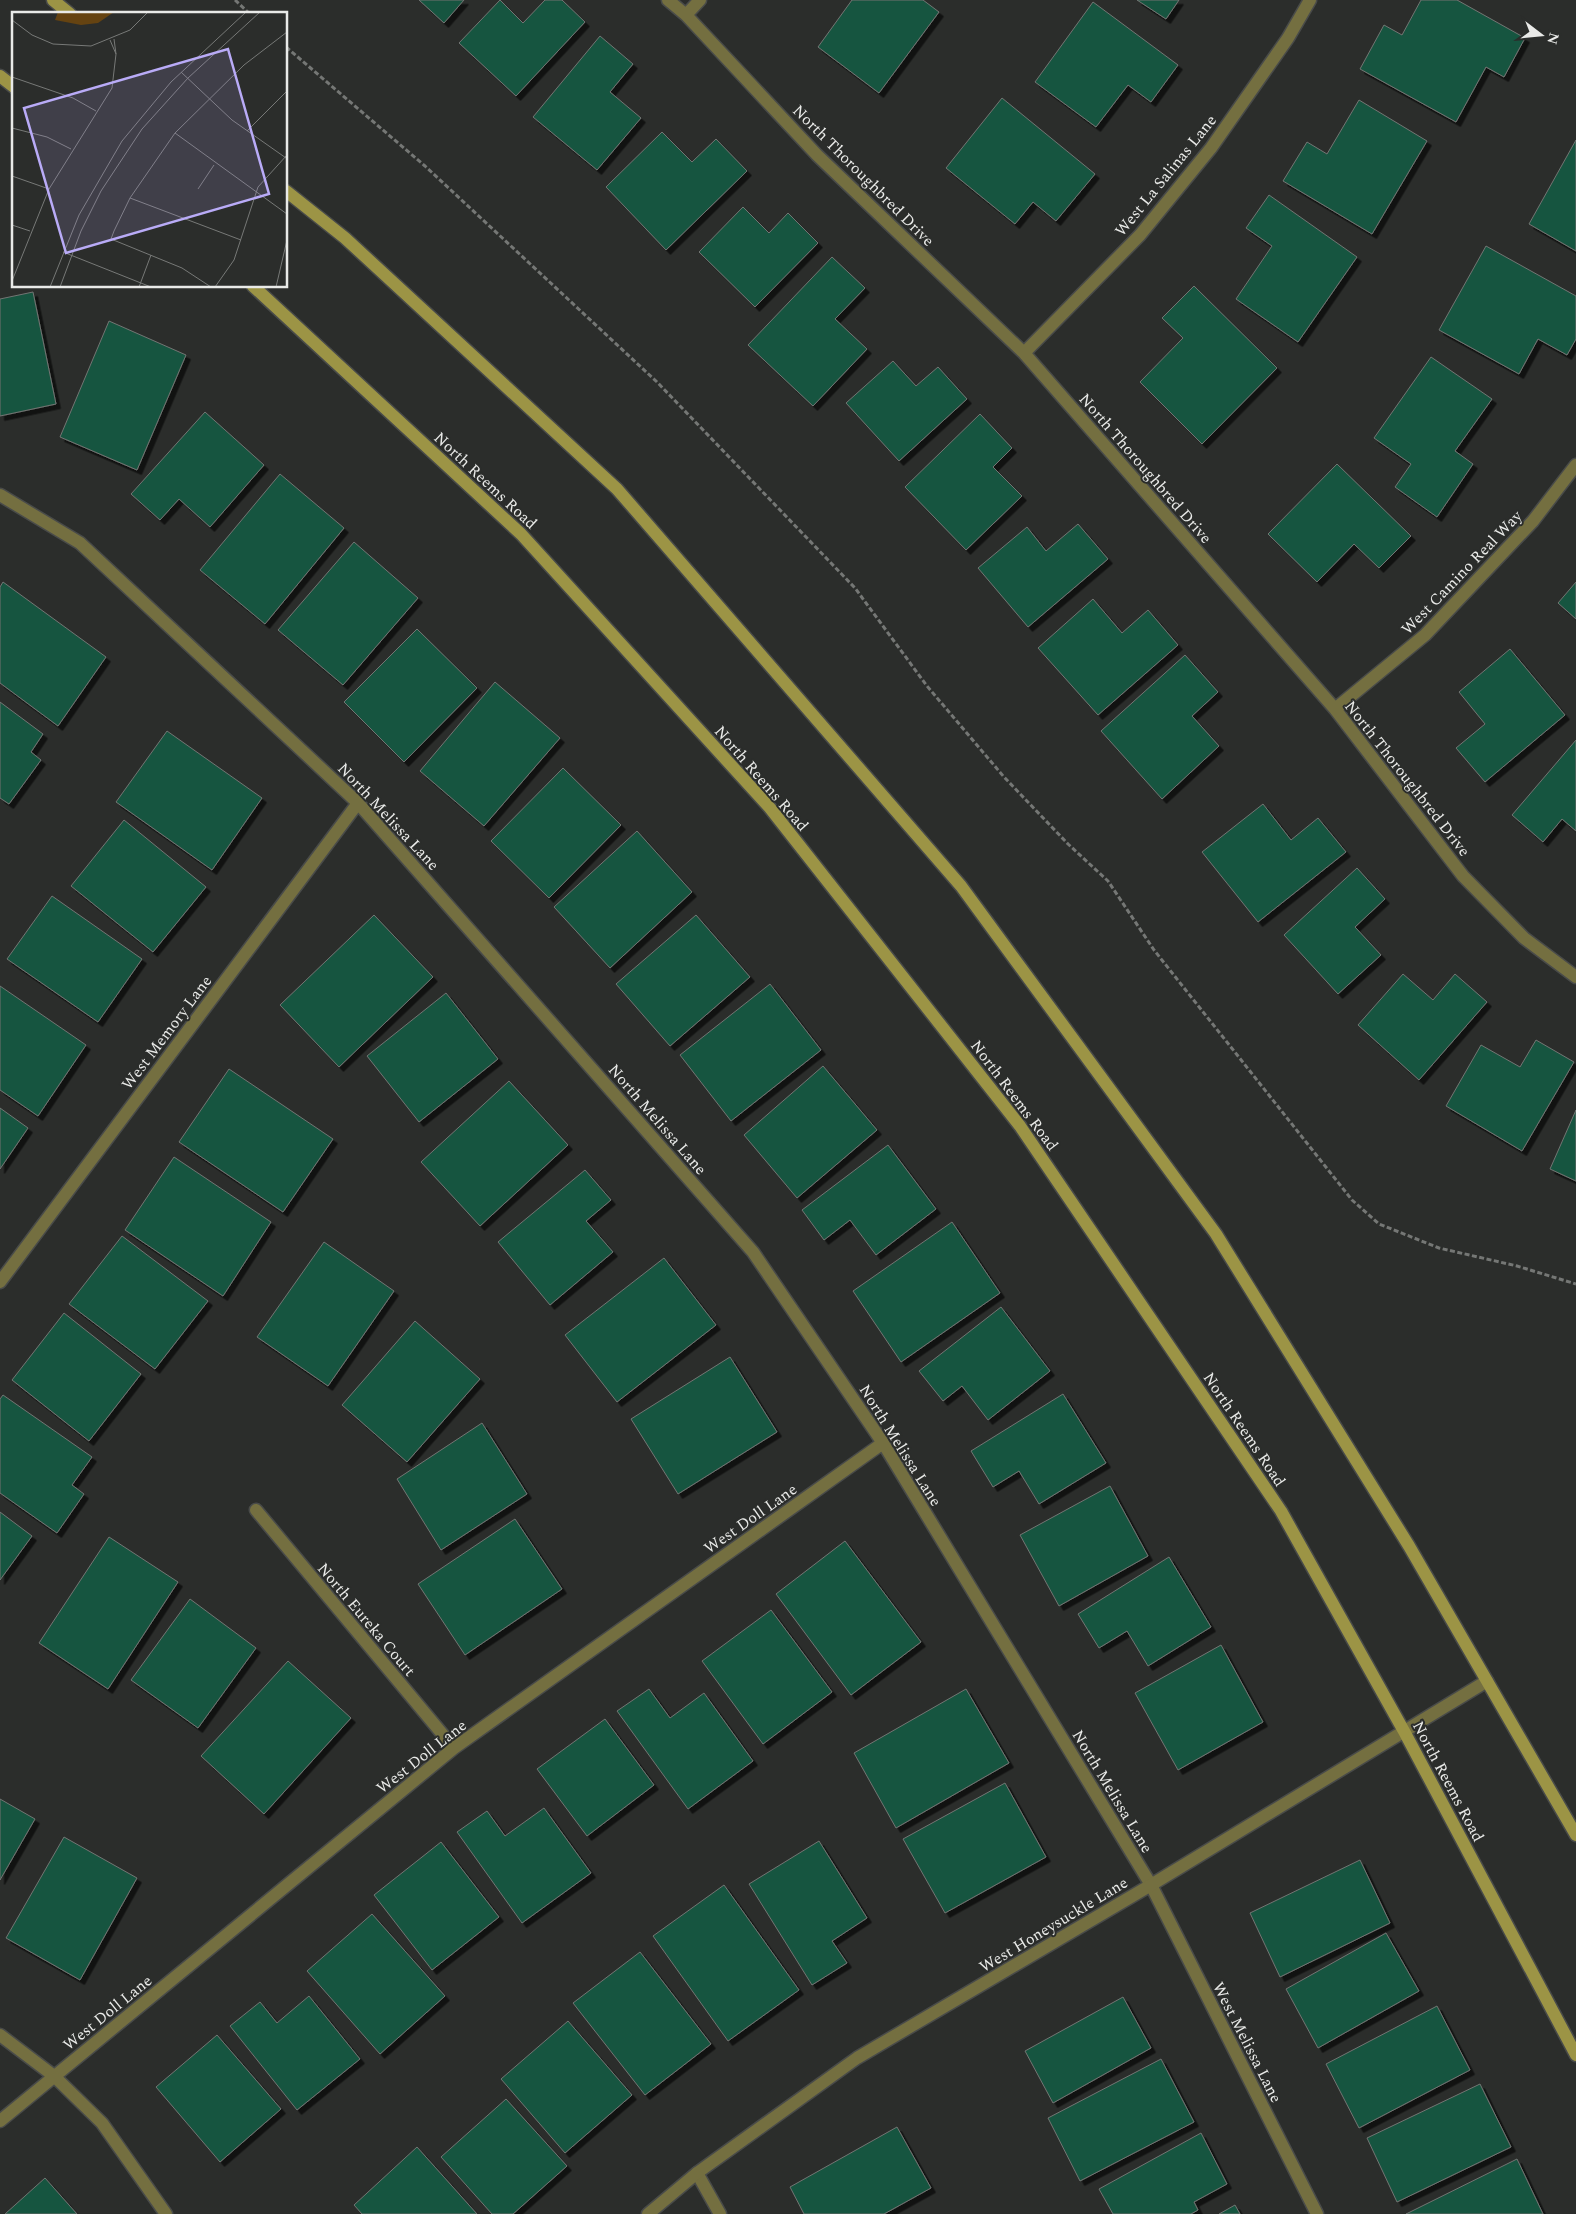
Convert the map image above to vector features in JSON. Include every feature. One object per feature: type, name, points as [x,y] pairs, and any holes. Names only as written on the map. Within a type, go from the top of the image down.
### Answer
[{"type":"main road","points":[[53,0],[68,12]]},
{"type":"main road","points":[[0,76],[12,85]]},
{"type":"main road","points":[[288,193],[345,238],[617,489],[961,886],[1216,1234],[1410,1546],[1576,1835]]},
{"type":"main road","name":"North Reems Road","points":[[255,288],[521,534],[770,808],[1020,1126],[1281,1511],[1404,1733],[1576,2055]]},
{"type":"street","name":"North Thoroughbred Drive","points":[[668,0],[686,15],[817,154],[1024,353],[1335,710],[1463,876],[1524,938],[1576,977]]},
{"type":"street","points":[[686,15],[700,0]]},
{"type":"street","name":"West La Salinas Lane","points":[[1024,353],[1140,235],[1194,170],[1288,38],[1310,0]]},
{"type":"street","name":"West Camino Real Way","points":[[1335,710],[1425,635],[1533,521],[1576,465]]},
{"type":"street","name":"North Melissa Lane","points":[[0,495],[80,543],[358,802],[753,1252],[883,1443],[1150,1885]]},
{"type":"street","name":"West Memory Lane","points":[[0,1282],[358,802]]},
{"type":"street","name":"West Doll Lane","points":[[0,2121],[454,1748],[883,1443]]},
{"type":"street","name":"North Eureka Court","points":[[256,1510],[454,1748]]},
{"type":"street","name":"West Honeysuckle Lane","points":[[648,2214],[697,2173],[857,2058],[1150,1885],[1404,1733],[1487,1681]]},
{"type":"street","name":"West Melissa Lane","points":[[1150,1885],[1317,2214]]},
{"type":"street","points":[[0,2034],[54,2076],[102,2123],[166,2214]]},
{"type":"street","points":[[697,2173],[720,2214]]},
{"type":"path","points":[[235,0],[248,12]]},
{"type":"path","points":[[288,49],[425,166],[657,382],[855,588],[927,686],[1004,777],[1068,844],[1108,881],[1154,950],[1352,1200],[1379,1224],[1439,1248],[1516,1266],[1576,1284]]},
{"type":"building","points":[[419,0],[464,0],[444,23]]},
{"type":"building","points":[[500,0],[523,23],[545,0],[562,0],[585,22],[516,96],[459,43]]},
{"type":"building","points":[[852,0],[923,0],[939,12],[879,93],[818,47]]},
{"type":"building","points":[[1137,0],[1179,0],[1166,19]]},
{"type":"building","points":[[1421,0],[1457,0],[1525,38],[1504,77],[1486,67],[1456,122],[1360,69],[1384,25],[1402,35]]},
{"type":"building","points":[[1093,2],[1178,65],[1151,102],[1128,85],[1096,127],[1035,82]]},
{"type":"building","points":[[600,36],[633,64],[610,92],[641,118],[597,170],[533,117]]},
{"type":"building","points":[[1002,98],[1095,174],[1056,221],[1033,202],[1015,224],[946,168]]},
{"type":"building","points":[[1359,100],[1427,141],[1372,234],[1283,181],[1307,142],[1327,154]]},
{"type":"building","points":[[662,132],[692,162],[716,139],[747,171],[666,250],[606,187]]},
{"type":"building","points":[[1576,140],[1576,251],[1529,224]]},
{"type":"building","points":[[1269,195],[1357,257],[1298,342],[1236,299],[1272,246],[1246,228]]},
{"type":"building","points":[[743,207],[769,233],[788,213],[818,243],[755,307],[699,252]]},
{"type":"building","points":[[1486,246],[1576,296],[1576,339],[1567,355],[1538,339],[1519,374],[1439,330]]},
{"type":"building","points":[[832,257],[865,288],[835,319],[867,349],[813,406],[748,345]]},
{"type":"building","points":[[1194,286],[1277,368],[1202,444],[1140,382],[1183,338],[1162,318]]},
{"type":"building","points":[[33,292],[56,404],[0,416],[0,299]]},
{"type":"building","points":[[109,321],[186,355],[137,470],[60,437]]},
{"type":"building","points":[[1431,357],[1492,399],[1455,451],[1473,464],[1437,517],[1395,487],[1411,464],[1374,438]]},
{"type":"building","points":[[893,361],[916,386],[938,367],[967,399],[899,461],[846,403]]},
{"type":"building","points":[[205,412],[264,465],[210,527],[179,499],[160,520],[131,494]]},
{"type":"building","points":[[980,414],[1012,448],[993,467],[1022,496],[966,550],[905,487]]},
{"type":"building","points":[[1337,464],[1411,536],[1379,568],[1354,544],[1317,582],[1268,534]]},
{"type":"building","points":[[280,474],[344,528],[265,624],[200,570]]},
{"type":"building","points":[[1078,524],[1108,559],[1028,627],[978,568],[1027,527],[1046,551]]},
{"type":"building","points":[[354,542],[418,598],[343,685],[278,630]]},
{"type":"building","points":[[3,582],[106,657],[58,726],[0,683],[0,587]]},
{"type":"building","points":[[1576,582],[1576,619],[1558,603]]},
{"type":"building","points":[[1093,599],[1122,633],[1148,610],[1178,645],[1098,715],[1038,648]]},
{"type":"building","points":[[417,629],[477,688],[404,762],[344,702]]},
{"type":"building","points":[[1510,649],[1565,715],[1485,782],[1456,748],[1485,724],[1459,692]]},
{"type":"building","points":[[1185,655],[1218,692],[1192,716],[1219,746],[1162,799],[1101,731]]},
{"type":"building","points":[[495,682],[560,738],[484,826],[420,771]]},
{"type":"building","points":[[0,702],[43,734],[31,752],[41,760],[9,804],[0,798]]},
{"type":"building","points":[[167,731],[262,798],[212,870],[116,802]]},
{"type":"building","points":[[1576,740],[1576,831],[1562,819],[1543,842],[1512,815]]},
{"type":"building","points":[[563,768],[621,825],[549,898],[491,841]]},
{"type":"building","points":[[1263,804],[1291,840],[1318,818],[1346,852],[1258,922],[1202,852]]},
{"type":"building","points":[[124,820],[206,887],[153,952],[71,886]]},
{"type":"building","points":[[637,831],[692,892],[610,968],[554,907]]},
{"type":"building","points":[[1357,868],[1385,899],[1355,927],[1381,955],[1338,994],[1284,935]]},
{"type":"building","points":[[52,896],[142,959],[98,1022],[7,959]]},
{"type":"building","points":[[374,915],[433,977],[339,1067],[280,1005]]},
{"type":"building","points":[[696,915],[750,977],[670,1046],[616,984]]},
{"type":"building","points":[[1403,974],[1433,1000],[1455,974],[1487,1002],[1419,1080],[1358,1025]]},
{"type":"building","points":[[770,984],[821,1050],[731,1121],[680,1055]]},
{"type":"building","points":[[0,986],[86,1045],[38,1116],[0,1090]]},
{"type":"building","points":[[446,993],[498,1059],[419,1122],[367,1056]]},
{"type":"building","points":[[1536,1040],[1574,1062],[1522,1151],[1446,1106],[1481,1045],[1520,1067]]},
{"type":"building","points":[[823,1066],[877,1130],[797,1198],[744,1135]]},
{"type":"building","points":[[229,1069],[333,1139],[283,1212],[179,1142]]},
{"type":"building","points":[[509,1081],[568,1145],[480,1226],[421,1162]]},
{"type":"building","points":[[0,1108],[28,1128],[0,1169]]},
{"type":"building","points":[[1576,1110],[1576,1181],[1550,1169]]},
{"type":"building","points":[[888,1145],[936,1209],[876,1255],[850,1220],[824,1240],[802,1210]]},
{"type":"building","points":[[174,1157],[271,1222],[223,1296],[125,1230]]},
{"type":"building","points":[[585,1170],[611,1200],[586,1221],[613,1252],[550,1305],[498,1242]]},
{"type":"building","points":[[952,1222],[1000,1293],[901,1362],[853,1291]]},
{"type":"building","points":[[122,1236],[208,1301],[155,1369],[69,1304]]},
{"type":"building","points":[[324,1242],[394,1291],[328,1386],[257,1337]]},
{"type":"building","points":[[664,1258],[716,1325],[617,1402],[565,1335]]},
{"type":"building","points":[[1001,1307],[1050,1371],[988,1420],[962,1386],[943,1401],[919,1371]]},
{"type":"building","points":[[64,1313],[141,1374],[89,1441],[12,1380]]},
{"type":"building","points":[[415,1321],[480,1379],[407,1462],[342,1405]]},
{"type":"building","points":[[730,1357],[777,1432],[678,1494],[631,1419]]},
{"type":"building","points":[[1063,1394],[1106,1463],[1039,1504],[1019,1471],[993,1487],[971,1451]]},
{"type":"building","points":[[3,1395],[92,1457],[72,1485],[84,1494],[57,1533],[0,1493],[0,1399]]},
{"type":"building","points":[[482,1423],[527,1494],[441,1550],[397,1479]]},
{"type":"building","points":[[1110,1486],[1148,1556],[1059,1606],[1020,1535]]},
{"type":"building","points":[[0,1512],[32,1536],[0,1580]]},
{"type":"building","points":[[515,1519],[562,1589],[465,1655],[418,1584]]},
{"type":"building","points":[[109,1537],[178,1582],[108,1689],[39,1643]]},
{"type":"building","points":[[845,1541],[921,1642],[851,1695],[776,1594]]},
{"type":"building","points":[[1169,1557],[1211,1627],[1148,1666],[1127,1631],[1099,1648],[1078,1614]]},
{"type":"building","points":[[190,1599],[256,1648],[198,1728],[131,1680]]},
{"type":"building","points":[[771,1610],[832,1692],[763,1744],[702,1661]]},
{"type":"building","points":[[1221,1645],[1263,1722],[1178,1770],[1135,1693]]},
{"type":"building","points":[[288,1661],[351,1718],[264,1814],[201,1756]]},
{"type":"building","points":[[649,1689],[670,1718],[704,1693],[753,1761],[688,1809],[617,1711]]},
{"type":"building","points":[[966,1689],[1009,1763],[896,1828],[854,1753]]},
{"type":"building","points":[[605,1719],[654,1785],[587,1836],[537,1769]]},
{"type":"building","points":[[1005,1783],[1046,1857],[945,1913],[903,1839]]},
{"type":"building","points":[[0,1799],[35,1819],[0,1880]]},
{"type":"building","points":[[544,1808],[591,1873],[522,1923],[457,1832],[487,1811],[505,1836]]},
{"type":"building","points":[[64,1837],[137,1878],[80,1980],[6,1938]]},
{"type":"building","points":[[819,1841],[867,1918],[832,1941],[847,1963],[812,1985],[749,1884]]},
{"type":"building","points":[[441,1842],[499,1917],[432,1970],[374,1895]]},
{"type":"building","points":[[1360,1860],[1390,1923],[1280,1977],[1250,1913]]},
{"type":"building","points":[[724,1885],[799,1990],[728,2041],[653,1936]]},
{"type":"building","points":[[372,1914],[445,1996],[380,2054],[307,1971]]},
{"type":"building","points":[[1386,1933],[1419,1991],[1318,2048],[1286,1989]]},
{"type":"building","points":[[640,1952],[711,2044],[645,2095],[573,2003]]},
{"type":"building","points":[[309,1996],[360,2059],[297,2110],[230,2026],[260,2002],[277,2023]]},
{"type":"building","points":[[1123,1997],[1151,2048],[1053,2103],[1025,2051]]},
{"type":"building","points":[[1437,2006],[1470,2070],[1359,2128],[1326,2064]]},
{"type":"building","points":[[568,2021],[632,2095],[565,2153],[501,2079]]},
{"type":"building","points":[[217,2035],[281,2109],[220,2162],[156,2087]]},
{"type":"building","points":[[1161,2059],[1194,2122],[1080,2181],[1048,2118]]},
{"type":"building","points":[[1480,2084],[1511,2147],[1397,2202],[1367,2138]]},
{"type":"building","points":[[506,2099],[567,2166],[513,2214],[492,2214],[441,2157]]},
{"type":"building","points":[[897,2127],[931,2188],[884,2214],[804,2214],[790,2187]]},
{"type":"building","points":[[1201,2133],[1227,2184],[1194,2202],[1198,2210],[1191,2214],[1113,2214],[1099,2189]]},
{"type":"building","points":[[417,2147],[477,2214],[362,2214],[354,2205]]},
{"type":"building","points":[[1517,2159],[1543,2214],[1406,2214]]},
{"type":"building","points":[[45,2178],[77,2214],[5,2214]]},
{"type":"building","points":[[1235,2205],[1240,2214],[1219,2214]]}]
